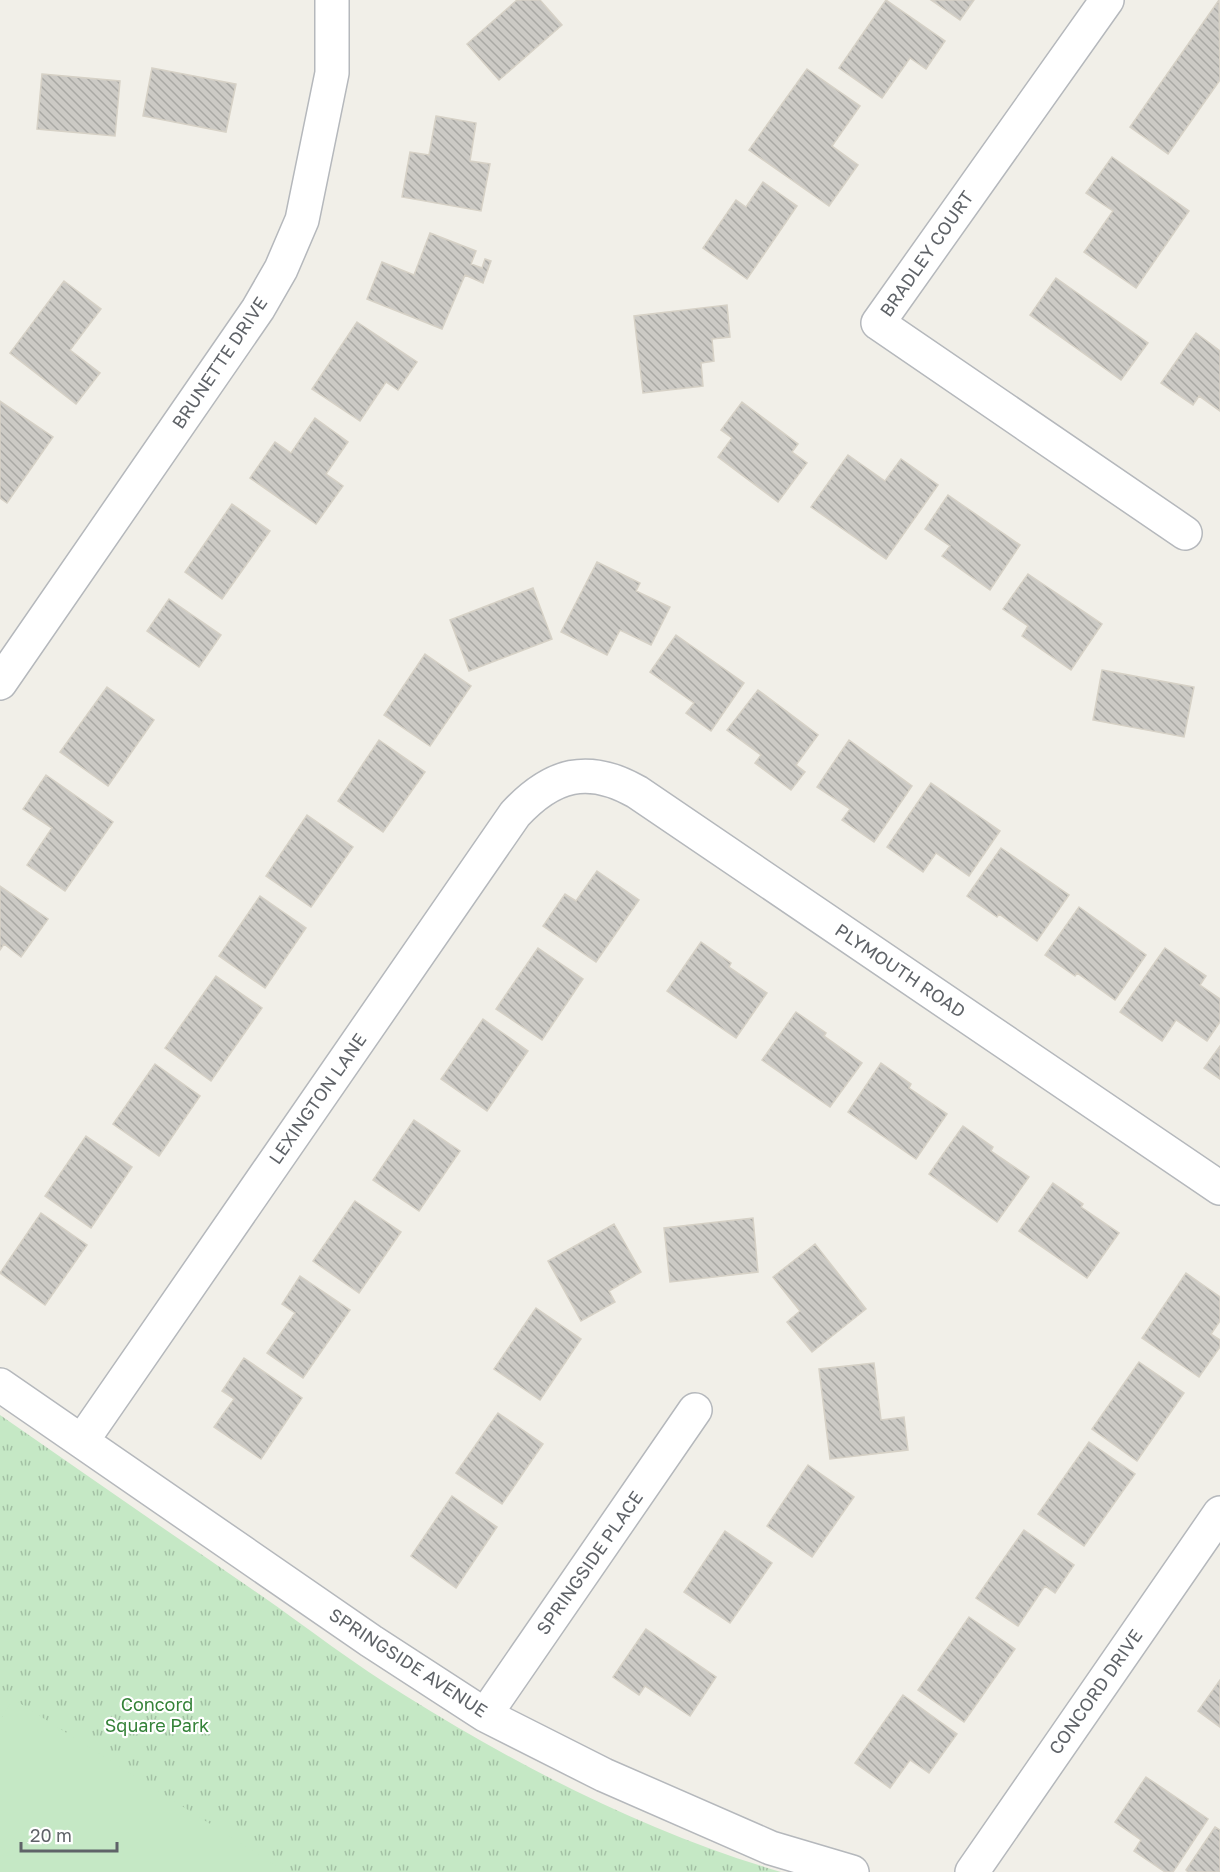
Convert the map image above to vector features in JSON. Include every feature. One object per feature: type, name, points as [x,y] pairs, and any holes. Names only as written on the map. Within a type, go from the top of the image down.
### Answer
[{"type":"street","name":"BRUNETTE DRIVE","points":[[0,683],[258,309],[281,269],[302,220],[332,73],[332,0]]},
{"type":"street","name":"BRADLEY COURT","points":[[1107,0],[878,323],[1185,533]]},
{"type":"street","name":"PLYMOUTH ROAD","points":[[571,776],[616,780],[637,792],[1220,1188]]},
{"type":"street","name":"LEXINGTON LANE","points":[[82,1441],[515,814],[531,796],[552,781],[571,776]]},
{"type":"street","name":"SPRINGSIDE AVENUE","points":[[0,1385],[371,1641],[485,1715],[604,1775],[771,1848],[852,1872]]},
{"type":"street","name":"SPRINGSIDE PLACE","points":[[485,1715],[695,1410]]},
{"type":"street","name":"CONCORD DRIVE","points":[[972,1872],[1220,1513]]},
{"type":"green space","name":"Concord Square Park","points":[[0,1415],[368,1672],[450,1723],[588,1797],[683,1838],[781,1872],[0,1872]]},
{"type":"green space","points":[[13,1699],[286,1872],[0,1872],[0,1720]]},
{"type":"building","points":[[517,0],[540,0],[562,25],[499,80],[467,44]]},
{"type":"building","points":[[886,0],[945,41],[926,69],[910,58],[882,98],[839,68]]},
{"type":"building","points":[[931,0],[974,0],[960,20]]},
{"type":"building","points":[[1219,0],[1220,80],[1168,154],[1130,127]]},
{"type":"building","points":[[152,68],[236,84],[226,132],[143,116]]},
{"type":"building","points":[[807,69],[860,106],[832,146],[858,165],[829,206],[749,150]]},
{"type":"building","points":[[42,74],[120,81],[115,136],[37,129]]},
{"type":"building","points":[[436,116],[476,123],[470,161],[490,164],[481,211],[402,197],[410,152],[429,155]]},
{"type":"building","points":[[1112,157],[1189,211],[1136,288],[1084,252],[1113,211],[1086,193]]},
{"type":"building","points":[[763,182],[797,206],[747,279],[703,248],[736,200],[746,207]]},
{"type":"building","points":[[430,233],[476,251],[471,264],[482,268],[485,259],[491,261],[483,283],[465,275],[442,329],[367,299],[382,262],[414,275]]},
{"type":"building","points":[[1056,278],[1148,343],[1121,380],[1030,315]]},
{"type":"building","points":[[64,281],[101,309],[70,350],[100,373],[76,404],[10,353]]},
{"type":"building","points":[[727,305],[730,337],[712,339],[714,361],[701,363],[703,386],[643,393],[634,316]]},
{"type":"building","points":[[357,322],[417,362],[398,390],[386,382],[360,421],[312,389]]},
{"type":"building","points":[[1196,333],[1220,351],[1220,411],[1199,396],[1193,405],[1161,383]]},
{"type":"building","points":[[0,401],[53,437],[7,503],[0,498]]},
{"type":"building","points":[[742,402],[798,444],[792,452],[807,463],[778,502],[718,457],[732,438],[721,430]]},
{"type":"building","points":[[315,418],[348,442],[326,474],[343,486],[316,524],[250,478],[275,442],[291,453]]},
{"type":"building","points":[[848,455],[885,481],[901,459],[938,485],[886,559],[811,507]]},
{"type":"building","points":[[948,495],[1020,545],[990,590],[942,556],[950,546],[925,529]]},
{"type":"building","points":[[232,504],[270,531],[222,599],[185,572]]},
{"type":"building","points":[[597,562],[640,583],[636,591],[670,607],[651,645],[620,630],[607,655],[561,632]]},
{"type":"building","points":[[1028,574],[1102,624],[1071,670],[1022,636],[1028,626],[1003,609]]},
{"type":"building","points":[[533,588],[552,639],[469,671],[450,620]]},
{"type":"building","points":[[169,599],[221,635],[199,667],[147,631]]},
{"type":"building","points":[[676,635],[744,683],[711,731],[686,713],[694,703],[650,672]]},
{"type":"building","points":[[425,654],[471,686],[430,746],[384,715]]},
{"type":"building","points":[[1102,670],[1194,687],[1184,737],[1093,720]]},
{"type":"building","points":[[107,687],[154,720],[108,786],[60,752]]},
{"type":"building","points":[[758,690],[818,735],[796,765],[805,772],[791,790],[755,763],[761,755],[727,730]]},
{"type":"building","points":[[379,740],[425,772],[383,832],[338,801]]},
{"type":"building","points":[[849,740],[912,786],[874,842],[842,820],[850,809],[817,787]]},
{"type":"building","points":[[46,775],[113,822],[65,891],[27,865],[52,828],[23,809]]},
{"type":"building","points":[[931,783],[1000,831],[969,876],[936,853],[923,872],[887,847]]},
{"type":"building","points":[[307,815],[353,847],[311,907],[266,876]]},
{"type":"building","points":[[1001,848],[1069,895],[1037,941],[999,914],[997,917],[967,896]]},
{"type":"building","points":[[597,871],[639,900],[596,962],[543,926],[565,894],[576,901]]},
{"type":"building","points":[[0,886],[48,919],[21,957],[4,944],[0,950]]},
{"type":"building","points":[[260,896],[306,928],[265,988],[219,956]]},
{"type":"building","points":[[1079,907],[1146,955],[1115,1000],[1077,973],[1075,976],[1045,955]]},
{"type":"building","points":[[701,942],[731,963],[729,967],[767,993],[736,1038],[667,991]]},
{"type":"building","points":[[538,948],[583,979],[542,1040],[496,1009]]},
{"type":"building","points":[[1165,948],[1206,976],[1200,985],[1220,999],[1220,1022],[1207,1041],[1176,1020],[1162,1041],[1120,1012]]},
{"type":"building","points":[[216,976],[262,1008],[211,1081],[165,1048]]},
{"type":"building","points":[[796,1012],[826,1033],[824,1036],[862,1063],[830,1107],[762,1060]]},
{"type":"building","points":[[483,1019],[528,1051],[487,1111],[441,1079]]},
{"type":"building","points":[[1220,1046],[1220,1079],[1204,1068]]},
{"type":"building","points":[[881,1063],[911,1084],[909,1088],[947,1114],[916,1159],[848,1112]]},
{"type":"building","points":[[155,1064],[200,1096],[159,1156],[113,1124]]},
{"type":"building","points":[[414,1120],[460,1151],[419,1211],[373,1180]]},
{"type":"building","points":[[963,1126],[993,1147],[991,1151],[1029,1177],[997,1222],[929,1174]]},
{"type":"building","points":[[86,1136],[132,1167],[91,1228],[45,1196]]},
{"type":"building","points":[[1053,1183],[1083,1204],[1081,1207],[1119,1233],[1087,1278],[1019,1231]]},
{"type":"building","points":[[355,1201],[401,1232],[359,1293],[313,1261]]},
{"type":"building","points":[[41,1213],[87,1245],[45,1305],[0,1273]]},
{"type":"building","points":[[753,1218],[758,1272],[670,1282],[664,1228]]},
{"type":"building","points":[[614,1224],[641,1272],[609,1291],[615,1302],[581,1321],[548,1261]]},
{"type":"building","points":[[815,1244],[866,1309],[812,1352],[787,1322],[800,1311],[773,1277]]},
{"type":"building","points":[[1186,1273],[1220,1297],[1220,1321],[1211,1334],[1220,1340],[1220,1347],[1199,1377],[1142,1338]]},
{"type":"building","points":[[300,1276],[350,1310],[303,1378],[267,1353],[295,1313],[282,1304]]},
{"type":"building","points":[[536,1308],[581,1339],[540,1400],[494,1369]]},
{"type":"building","points":[[244,1358],[302,1398],[261,1459],[214,1427],[234,1399],[222,1391]]},
{"type":"building","points":[[1139,1362],[1184,1393],[1137,1461],[1092,1429]]},
{"type":"building","points":[[874,1363],[881,1420],[904,1417],[908,1450],[830,1459],[819,1369]]},
{"type":"building","points":[[498,1413],[543,1444],[502,1504],[456,1473]]},
{"type":"building","points":[[1089,1442],[1135,1474],[1084,1546],[1038,1514]]},
{"type":"building","points":[[808,1465],[854,1497],[812,1557],[767,1526]]},
{"type":"building","points":[[452,1496],[497,1527],[456,1588],[411,1556]]},
{"type":"building","points":[[1024,1530],[1074,1565],[1055,1593],[1045,1586],[1018,1626],[976,1598]]},
{"type":"building","points":[[725,1531],[772,1563],[730,1623],[684,1592]]},
{"type":"building","points":[[969,1617],[1015,1649],[964,1722],[918,1690]]},
{"type":"building","points":[[646,1629],[716,1677],[690,1716],[645,1686],[639,1695],[613,1677]]},
{"type":"building","points":[[1220,1680],[1220,1727],[1198,1711]]},
{"type":"building","points":[[903,1695],[957,1734],[929,1773],[910,1760],[890,1788],[855,1763]]},
{"type":"building","points":[[1146,1777],[1208,1819],[1173,1872],[1165,1872],[1134,1851],[1141,1840],[1115,1822]]},
{"type":"building","points":[[1215,1827],[1220,1830],[1220,1872],[1188,1872],[1186,1870]]}]
